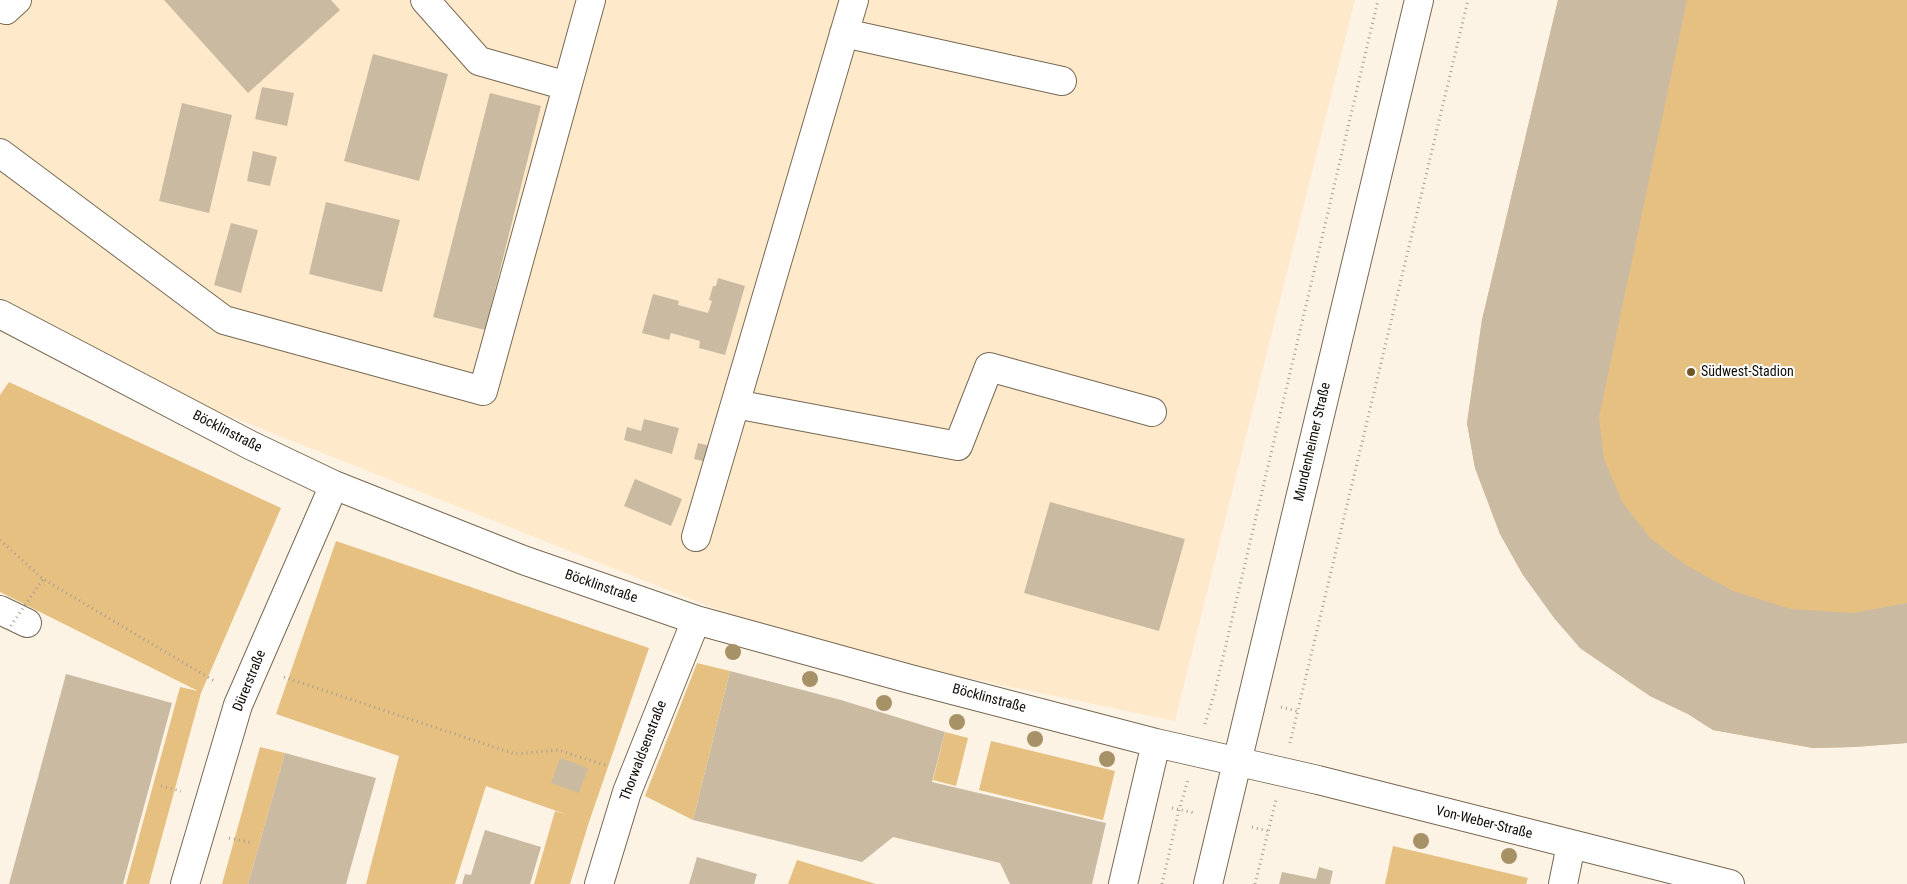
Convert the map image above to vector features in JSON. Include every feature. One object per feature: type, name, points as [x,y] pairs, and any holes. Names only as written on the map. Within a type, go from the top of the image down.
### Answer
[{"type":"street","points":[[425,0],[479,60],[567,86]]},
{"type":"street","points":[[0,153],[224,320],[483,391],[591,0]]},
{"type":"street","points":[[696,537],[854,0]]},
{"type":"street","name":"Mundenheimer Straße","points":[[1208,884],[1419,0]]},
{"type":"street","points":[[844,33],[1062,81]]},
{"type":"street","name":"Böcklinstraße","points":[[3,321],[334,485],[523,560],[696,620],[910,679],[1237,763]]},
{"type":"street","points":[[735,404],[958,446],[989,368],[1152,412]]},
{"type":"street","name":"Dürerstraße","points":[[186,884],[238,705],[334,485]]},
{"type":"street","name":"Thorwaldsenstraße","points":[[599,884],[634,774],[696,620]]},
{"type":"street","points":[[1123,884],[1156,743]]},
{"type":"street","name":"Von-Weber-Straße","points":[[1237,763],[1730,884]]},
{"type":"street","points":[[1562,884],[1571,845]]},
{"type":"path","points":[[1162,884],[1178,810],[1218,681],[1378,0]]},
{"type":"path","points":[[1255,884],[1468,0]]},
{"type":"path","points":[[0,540],[43,579],[212,678],[238,705]]},
{"type":"path","points":[[12,621],[43,579]]},
{"type":"path","points":[[255,668],[514,754],[558,750],[634,774]]},
{"type":"shaded area","points":[[0,0],[1355,0],[1175,721],[804,644],[0,325]]},
{"type":"shaded area","name":"Südwest-Stadion","points":[[1558,0],[1907,0],[1907,743],[1813,748],[1713,730],[1688,714],[1650,696],[1580,648],[1523,575],[1500,534],[1475,468],[1467,423],[1482,320]]},
{"type":"shaded area","points":[[9,382],[281,508],[201,693],[149,884],[126,884],[180,687],[198,691],[0,592],[0,395]]},
{"type":"shaded area","points":[[336,541],[649,648],[589,822],[570,884],[534,884],[555,811],[568,815],[486,786],[455,884],[366,884],[399,756],[276,714]]},
{"type":"shaded area","points":[[697,663],[730,671],[693,820],[645,796]]},
{"type":"shaded area","points":[[945,732],[968,738],[956,786],[933,780]]},
{"type":"shaded area","points":[[991,741],[1115,771],[1103,820],[979,790]]},
{"type":"shaded area","points":[[260,747],[285,753],[248,884],[222,884]]},
{"type":"shaded area","points":[[1393,846],[1528,878],[1526,884],[1385,884]]},
{"type":"shaded area","points":[[797,860],[876,884],[788,884]]},
{"type":"building","points":[[164,0],[331,0],[340,10],[248,93]]},
{"type":"building","points":[[1558,0],[1687,0],[1599,417],[1604,459],[1622,502],[1651,539],[1686,565],[1733,591],[1791,609],[1853,613],[1907,603],[1907,743],[1813,748],[1713,730],[1688,714],[1650,696],[1580,648],[1554,618],[1523,575],[1500,534],[1475,468],[1467,423],[1482,320]]},
{"type":"building","points":[[373,54],[448,74],[419,181],[344,161]]},
{"type":"building","points":[[262,87],[294,93],[287,126],[255,119]]},
{"type":"building","points":[[490,93],[541,106],[485,330],[433,317]]},
{"type":"building","points":[[182,103],[232,115],[209,213],[159,201]]},
{"type":"building","points":[[253,151],[277,157],[270,186],[247,181]]},
{"type":"building","points":[[326,202],[400,220],[382,292],[309,274]]},
{"type":"building","points":[[231,223],[258,230],[241,293],[214,285]]},
{"type":"building","points":[[718,278],[745,286],[725,355],[699,348],[700,341],[671,333],[669,340],[642,333],[653,294],[679,301],[678,305],[708,313],[712,301],[709,300],[713,286],[716,286]]},
{"type":"building","points":[[644,419],[679,428],[672,454],[624,440],[627,427],[641,431]]},
{"type":"building","points":[[698,443],[715,447],[711,463],[694,459]]},
{"type":"building","points":[[635,479],[682,499],[671,526],[624,506]]},
{"type":"building","points":[[1050,502],[1185,539],[1159,631],[1024,593]]},
{"type":"building","points":[[730,671],[841,700],[945,732],[932,782],[1106,823],[1092,884],[1010,884],[1000,863],[893,837],[862,862],[693,820]]},
{"type":"building","points":[[66,674],[172,703],[123,884],[9,884]]},
{"type":"building","points":[[285,753],[376,778],[346,884],[248,884]]},
{"type":"building","points":[[560,758],[588,768],[579,793],[551,783]]},
{"type":"building","points":[[485,830],[541,847],[530,884],[462,884],[465,874],[471,875]]},
{"type":"building","points":[[697,857],[757,874],[754,884],[689,884]]},
{"type":"building","points":[[1319,867],[1333,871],[1330,884],[1279,884],[1282,872],[1316,879]]},
{"type":"place","name":"Südwest-Stadion","points":[[1691,372]]}]
